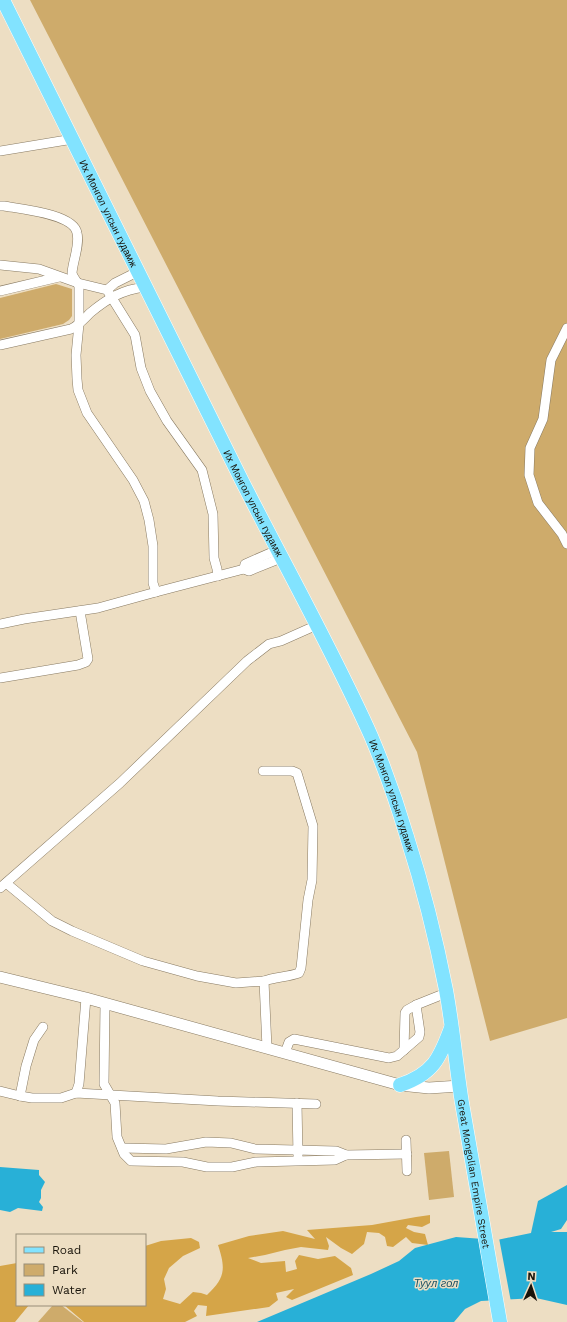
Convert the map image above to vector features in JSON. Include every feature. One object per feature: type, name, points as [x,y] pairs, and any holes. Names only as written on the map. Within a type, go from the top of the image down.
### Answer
[{"type":"main road","name":"Их Монгол улсын гудамж","points":[[3,0],[279,554],[317,625],[372,740],[394,798],[423,894],[439,960],[451,1026]]},
{"type":"main road","points":[[400,1085],[418,1078],[432,1066],[442,1052],[451,1026]]},
{"type":"main road","name":"Great Mongolian Empire Street","points":[[451,1026],[475,1179],[500,1322]]},
{"type":"street","points":[[0,151],[73,139]]},
{"type":"street","points":[[2,206],[58,216],[72,223],[76,228],[78,238],[72,273],[73,277],[78,283],[79,324],[76,355],[78,390],[87,413],[133,480],[144,501],[153,546],[153,583],[156,592]]},
{"type":"street","points":[[0,265],[39,269],[109,294],[145,287]]},
{"type":"street","points":[[0,345],[71,329],[79,324],[109,294],[115,284],[138,272]]},
{"type":"street","points":[[0,291],[59,277]]},
{"type":"street","points":[[109,294],[135,335],[141,368],[153,396],[167,421],[202,470],[213,514],[214,558],[218,576]]},
{"type":"street","points":[[567,328],[551,360],[543,419],[530,448],[529,475],[538,503],[562,534],[567,544]]},
{"type":"street","points":[[0,624],[98,608],[174,586],[244,569],[246,564],[279,554]]},
{"type":"street","points":[[0,678],[78,665],[86,662],[88,659],[80,611]]},
{"type":"street","points":[[263,771],[292,771],[297,773],[313,826],[312,880],[308,900],[301,968],[299,972],[294,975],[264,981],[236,983],[197,976],[143,961],[52,922],[3,885],[120,783],[247,661],[269,644],[281,641],[317,625]]},
{"type":"street","points":[[0,977],[86,998],[400,1085],[429,1088],[460,1086]]},
{"type":"street","points":[[264,981],[267,1048]]},
{"type":"street","points":[[404,1050],[405,1013],[407,1010],[446,993]]},
{"type":"street","points":[[76,1093],[79,1084],[86,998]]},
{"type":"street","points":[[105,1004],[104,1084],[115,1103],[117,1137],[124,1154],[131,1161],[183,1162],[207,1167],[232,1166],[256,1162],[336,1160],[346,1155]]},
{"type":"street","points":[[285,1053],[289,1042],[294,1039],[390,1058],[397,1056],[414,1043],[420,1035],[416,1005]]},
{"type":"street","points":[[20,1096],[26,1066],[34,1040],[44,1027]]},
{"type":"street","points":[[0,1091],[20,1096],[61,1098],[76,1093],[218,1101],[316,1104]]},
{"type":"street","points":[[297,1103],[298,1161]]},
{"type":"street","points":[[406,1140],[407,1171]]},
{"type":"street","points":[[122,1148],[166,1149],[206,1142],[231,1143],[255,1149],[336,1151],[346,1155],[407,1154]]},
{"type":"green space","points":[[30,0],[567,0],[567,1018],[490,1041],[417,752]]},
{"type":"green space","points":[[56,284],[72,289],[72,316],[69,320],[63,324],[0,339],[0,298]]},
{"type":"green space","points":[[449,1151],[454,1197],[429,1200],[424,1153]]},
{"type":"green space","points":[[52,1306],[62,1306],[83,1322],[38,1322]]},
{"type":"shaded area","points":[[430,1215],[430,1223],[422,1227],[408,1225],[406,1228],[414,1232],[425,1234],[428,1245],[412,1243],[406,1237],[393,1247],[387,1246],[385,1237],[379,1233],[367,1232],[364,1244],[352,1254],[326,1237],[329,1246],[328,1250],[301,1247],[248,1258],[261,1263],[285,1261],[286,1272],[297,1269],[295,1261],[299,1255],[318,1259],[335,1256],[351,1268],[353,1275],[292,1300],[286,1297],[294,1289],[276,1293],[278,1300],[269,1307],[206,1316],[207,1306],[198,1305],[194,1311],[197,1316],[185,1322],[84,1322],[65,1306],[146,1306],[146,1246],[161,1241],[191,1238],[199,1242],[200,1248],[183,1256],[169,1268],[164,1279],[166,1289],[163,1299],[180,1304],[193,1292],[207,1295],[217,1283],[223,1267],[218,1245],[249,1236],[283,1231],[315,1239],[307,1230],[372,1225]]},
{"type":"shaded area","points":[[16,1263],[16,1306],[28,1306],[15,1322],[0,1322],[0,1266]]},
{"type":"water","points":[[0,1167],[39,1170],[39,1175],[45,1182],[41,1190],[41,1198],[39,1202],[43,1207],[42,1211],[18,1208],[10,1212],[0,1210]]},
{"type":"water","name":"Туул гол","points":[[567,1185],[567,1220],[561,1229],[551,1232],[567,1232],[567,1305],[536,1298],[481,1301],[465,1309],[454,1322],[257,1322],[399,1261],[415,1248],[456,1237],[497,1240],[531,1233],[538,1201]]},
{"type":"pier","points":[[478,1237],[499,1238],[511,1302],[490,1302]]}]
